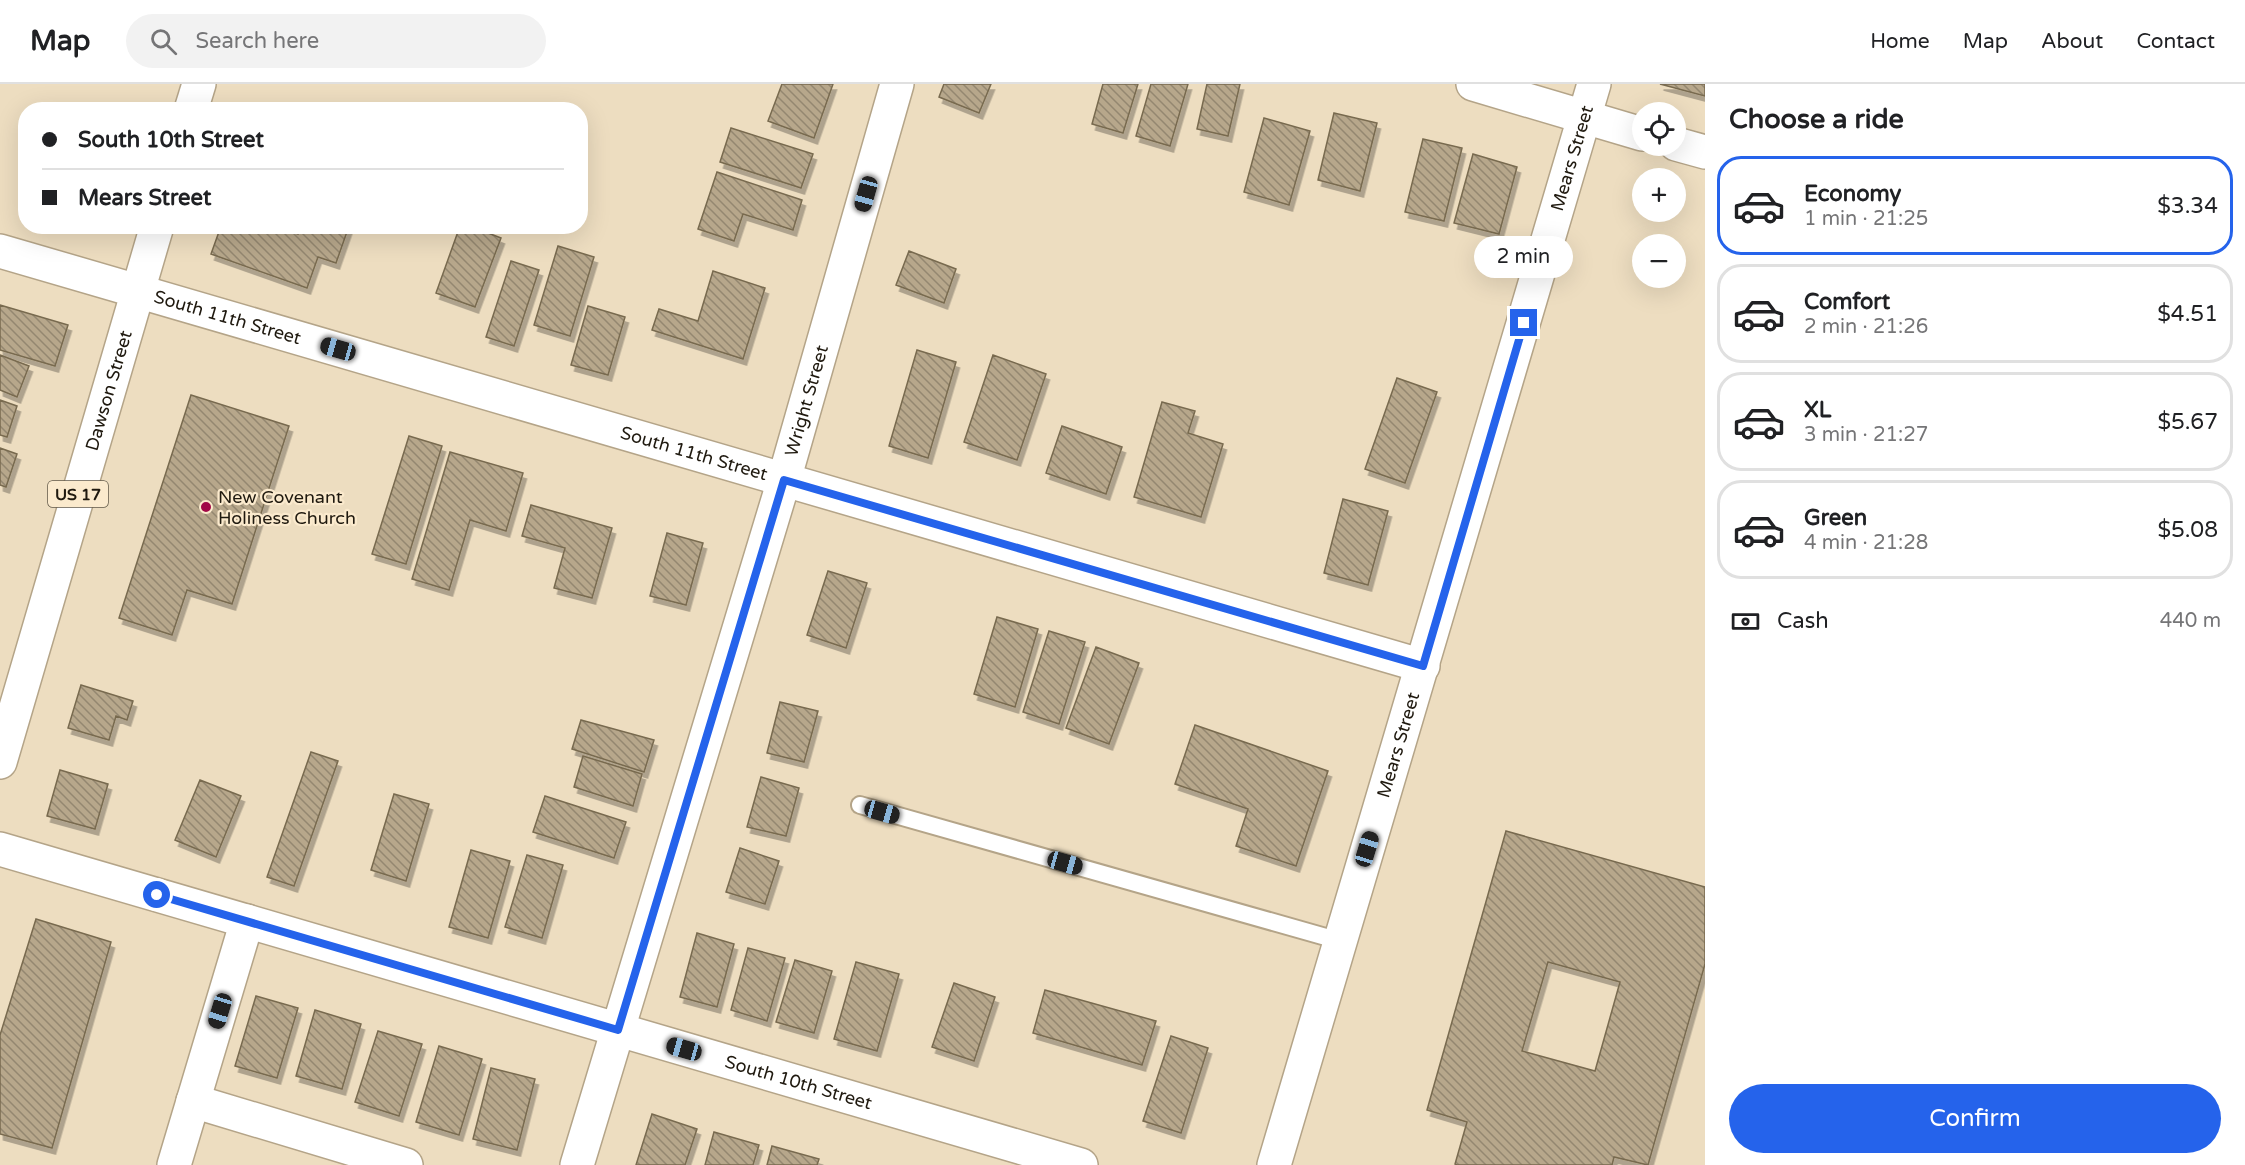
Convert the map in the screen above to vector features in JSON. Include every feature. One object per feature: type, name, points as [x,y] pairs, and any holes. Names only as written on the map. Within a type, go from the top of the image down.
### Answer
[{"type":"street","points":[[193,102],[199,84]]},
{"type":"street","name":"Wright Street","points":[[578,1165],[784,480],[897,84]]},
{"type":"street","points":[[1473,84],[1632,131]]},
{"type":"street","name":"Mears Street","points":[[1274,1165],[1594,84]]},
{"type":"street","points":[[1686,147],[1705,152]]},
{"type":"street","name":"Dawson Street","points":[[0,762],[155,234]]},
{"type":"street","name":"South 11th Street","points":[[0,250],[1423,666]]},
{"type":"street","name":"South 10th Street","points":[[0,849],[1081,1165]]},
{"type":"street","points":[[174,1165],[247,921]]},
{"type":"street","points":[[193,1101],[388,1163]]},
{"type":"lane","points":[[860,805],[1340,941]]},
{"type":"building","points":[[782,84],[833,84],[814,138],[768,121]]},
{"type":"building","points":[[944,84],[991,84],[979,113],[939,97]]},
{"type":"building","points":[[1103,84],[1138,84],[1123,133],[1092,124]]},
{"type":"building","points":[[1151,84],[1188,84],[1170,146],[1136,136]]},
{"type":"building","points":[[1207,84],[1240,84],[1228,136],[1197,129]]},
{"type":"building","points":[[1660,84],[1705,84],[1705,96]]},
{"type":"building","points":[[1334,113],[1377,123],[1360,191],[1318,180]]},
{"type":"building","points":[[1264,118],[1310,131],[1289,205],[1244,192]]},
{"type":"building","points":[[731,128],[813,154],[801,188],[720,162]]},
{"type":"building","points":[[1423,139],[1462,148],[1444,221],[1405,212]]},
{"type":"building","points":[[1473,154],[1517,167],[1499,234],[1454,223]]},
{"type":"building","points":[[717,172],[802,200],[793,230],[743,214],[734,241],[698,229]]},
{"type":"building","points":[[218,234],[346,234],[336,263],[318,257],[307,288],[211,254]]},
{"type":"building","points":[[457,234],[491,234],[501,238],[475,307],[436,293]]},
{"type":"building","points":[[558,246],[594,257],[570,336],[534,325]]},
{"type":"building","points":[[909,251],[956,269],[944,303],[896,285]]},
{"type":"building","points":[[511,261],[539,270],[514,346],[486,337]]},
{"type":"building","points":[[713,271],[765,288],[743,359],[652,330],[659,309],[698,321]]},
{"type":"building","points":[[0,305],[68,325],[55,366],[0,350]]},
{"type":"building","points":[[588,306],[625,317],[608,375],[571,365]]},
{"type":"building","points":[[917,350],[956,362],[928,458],[889,446]]},
{"type":"building","points":[[0,355],[29,366],[17,397],[0,390]]},
{"type":"building","points":[[993,355],[1046,374],[1017,460],[964,442]]},
{"type":"building","points":[[1397,378],[1437,392],[1405,483],[1365,469]]},
{"type":"building","points":[[191,395],[289,426],[232,604],[187,590],[172,635],[119,618]]},
{"type":"building","points":[[0,400],[17,406],[7,437],[0,435]]},
{"type":"building","points":[[1162,402],[1195,411],[1188,433],[1223,444],[1201,517],[1134,497]]},
{"type":"building","points":[[1062,426],[1122,447],[1106,494],[1046,473]]},
{"type":"building","points":[[409,436],[442,446],[406,564],[372,554]]},
{"type":"building","points":[[0,448],[17,454],[6,487],[0,485]]},
{"type":"building","points":[[450,452],[523,473],[506,531],[470,520],[449,590],[412,579]]},
{"type":"building","points":[[1343,499],[1388,511],[1368,585],[1324,573]]},
{"type":"building","points":[[531,505],[612,528],[592,598],[554,588],[565,548],[522,536]]},
{"type":"building","points":[[667,533],[703,543],[686,605],[650,596]]},
{"type":"building","points":[[828,571],[867,583],[846,648],[807,635]]},
{"type":"building","points":[[997,617],[1038,629],[1015,707],[974,694]]},
{"type":"building","points":[[1049,631],[1085,642],[1059,724],[1023,712]]},
{"type":"building","points":[[1096,647],[1139,663],[1109,744],[1066,728]]},
{"type":"building","points":[[81,685],[133,701],[127,720],[116,716],[109,740],[68,728]]},
{"type":"building","points":[[780,702],[818,711],[804,762],[767,753]]},
{"type":"building","points":[[581,720],[654,740],[644,772],[572,749]]},
{"type":"building","points":[[1195,725],[1328,771],[1296,866],[1236,846],[1248,809],[1175,784]]},
{"type":"building","points":[[311,752],[338,761],[294,886],[267,877]]},
{"type":"building","points":[[583,756],[642,774],[633,806],[574,787]]},
{"type":"building","points":[[60,770],[108,784],[95,829],[47,816]]},
{"type":"building","points":[[761,777],[799,788],[786,836],[747,827]]},
{"type":"building","points":[[200,780],[241,796],[216,857],[175,840]]},
{"type":"building","points":[[394,794],[429,804],[406,881],[371,870]]},
{"type":"building","points":[[545,796],[626,822],[614,858],[533,832]]},
{"type":"building","points":[[1506,831],[1705,887],[1705,964],[1648,1165],[1614,1157],[1612,1165],[1457,1165],[1455,1164],[1467,1122],[1427,1110]],"holes":[[[1548,962],[1620,982],[1595,1071],[1522,1051]]]},
{"type":"building","points":[[740,848],[779,861],[765,904],[726,892]]},
{"type":"building","points":[[471,850],[510,861],[488,938],[449,927]]},
{"type":"building","points":[[527,855],[563,865],[542,938],[505,927]]},
{"type":"building","points":[[36,919],[111,942],[52,1148],[0,1134],[0,1035]]},
{"type":"building","points":[[697,933],[734,944],[717,1007],[680,997]]},
{"type":"building","points":[[748,948],[785,958],[767,1021],[731,1010]]},
{"type":"building","points":[[795,960],[832,971],[814,1033],[776,1022]]},
{"type":"building","points":[[856,962],[899,974],[877,1051],[834,1039]]},
{"type":"building","points":[[954,983],[995,997],[974,1061],[932,1047]]},
{"type":"building","points":[[1045,990],[1156,1021],[1142,1065],[1033,1033]]},
{"type":"building","points":[[256,996],[298,1008],[277,1078],[235,1066]]},
{"type":"building","points":[[315,1010],[361,1024],[342,1089],[296,1076]]},
{"type":"building","points":[[378,1031],[422,1044],[399,1116],[355,1102]]},
{"type":"building","points":[[1171,1036],[1208,1048],[1181,1133],[1143,1121]]},
{"type":"building","points":[[439,1046],[482,1059],[459,1135],[416,1122]]},
{"type":"building","points":[[491,1068],[535,1079],[517,1150],[473,1139]]},
{"type":"building","points":[[652,1114],[697,1129],[685,1165],[636,1165]]},
{"type":"building","points":[[714,1132],[759,1145],[753,1165],[705,1165]]},
{"type":"building","points":[[772,1146],[819,1159],[817,1165],[767,1165]]},
{"type":"place","name":"New Covenant Holiness Church","points":[[206,507]]},
{"type":"route","points":[[157,895],[618,1030],[784,480],[1423,666],[1524,323]]}]
